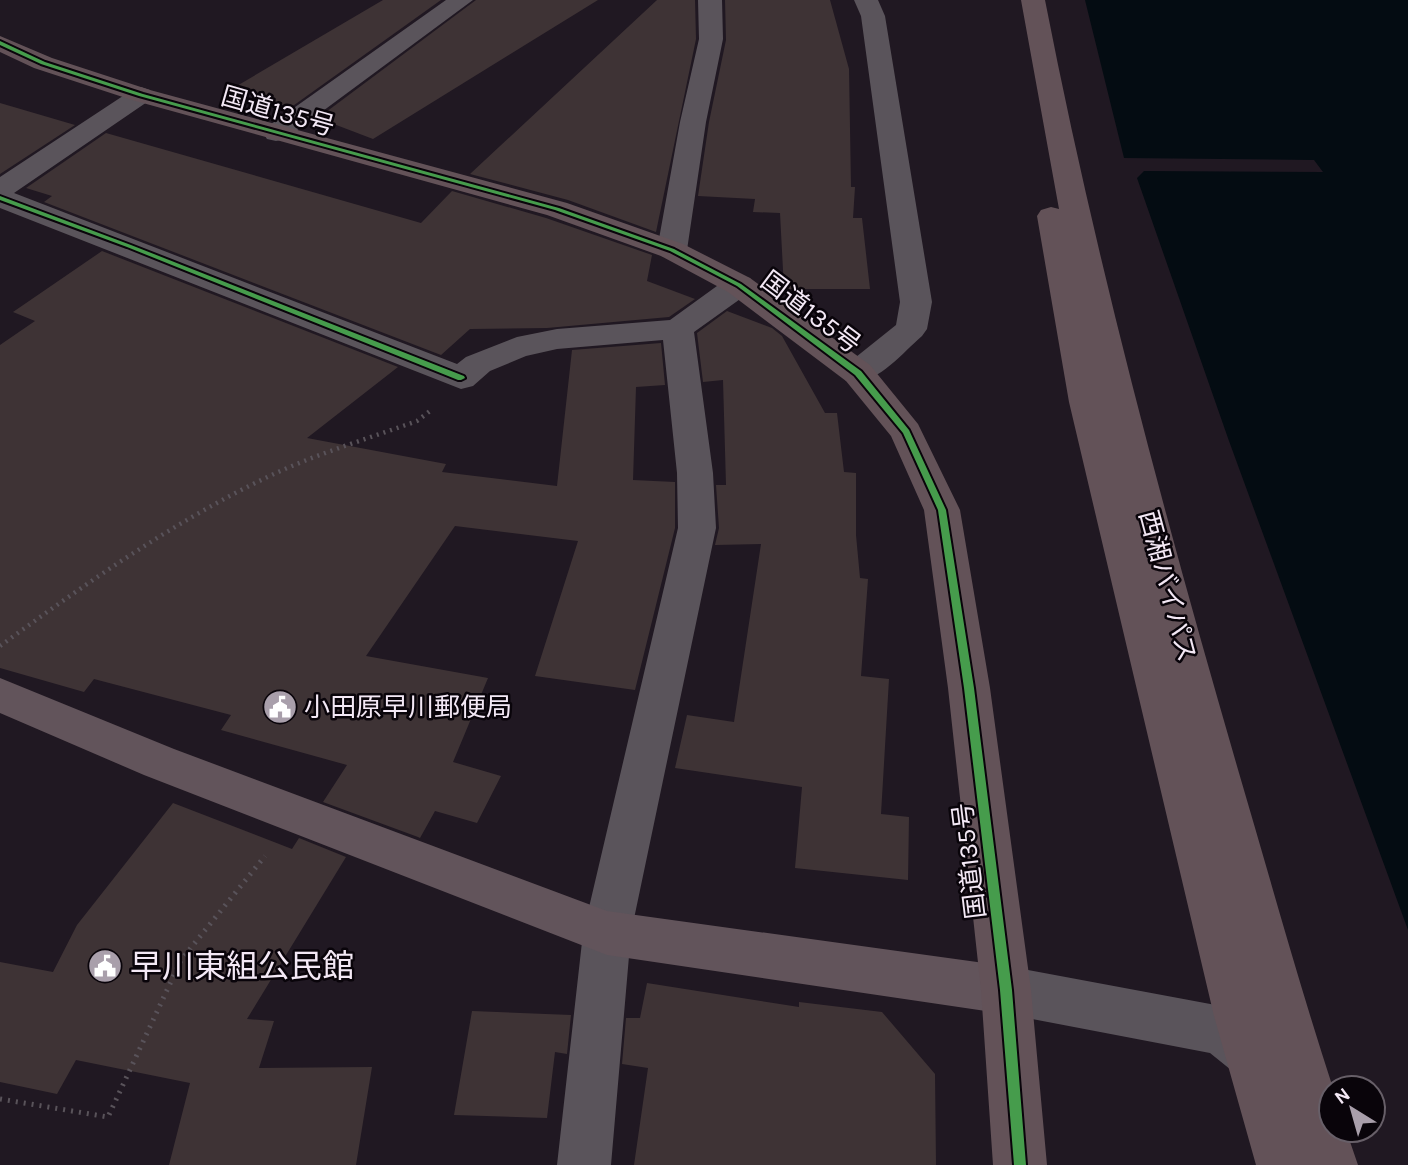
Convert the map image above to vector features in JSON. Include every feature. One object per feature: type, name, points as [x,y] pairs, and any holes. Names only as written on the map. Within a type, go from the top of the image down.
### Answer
[{"type":"highway","name":"西湘バイパス","points":[[1015,0],[1028,91],[1086,402],[1239,1016],[1283,1165]]},
{"type":"highway","name":"西湘バイパス","points":[[1033,0],[1049,93],[1123,424],[1299,1063],[1331,1165]]},
{"type":"highway","name":"国道135号","points":[[0,43],[43,63],[141,95],[557,209],[672,250],[739,285],[858,373],[906,432],[942,510],[969,688],[1006,990],[1020,1165]]},
{"type":"main road","points":[[0,695],[159,762],[607,933],[1006,990]]},
{"type":"street","points":[[276,133],[461,0]]},
{"type":"street","points":[[672,250],[693,122],[711,39],[710,0]]},
{"type":"street","points":[[858,373],[911,329],[916,302],[875,29],[866,0]]},
{"type":"street","points":[[0,190],[141,95]]},
{"type":"street","points":[[0,198],[129,246],[461,378],[478,364],[517,347],[557,339],[678,329],[739,285]]},
{"type":"street","points":[[584,1165],[607,933],[697,528],[695,473],[678,329]]},
{"type":"street","points":[[1006,990],[1221,1031],[1291,1085],[1317,1165]]},
{"type":"path","points":[[0,646],[75,591],[177,524],[277,472],[417,421],[457,390],[461,378]]},
{"type":"path","points":[[0,1099],[108,1117],[181,960],[298,815]]},
{"type":"shaded area","points":[[1085,0],[1408,0],[1408,930],[1229,441],[1137,178],[1144,171],[1323,172],[1314,160],[1124,158]]},
{"type":"building","points":[[383,0],[441,0],[290,108],[235,87]]},
{"type":"building","points":[[476,0],[598,0],[373,139],[318,118]]},
{"type":"building","points":[[657,0],[695,0],[696,39],[656,232],[568,200],[470,174]]},
{"type":"building","points":[[725,0],[830,0],[849,69],[851,187],[855,187],[853,218],[862,218],[870,289],[784,289],[780,213],[753,212],[755,199],[698,196],[709,122],[726,40]]},
{"type":"building","points":[[0,103],[75,125],[0,174]]},
{"type":"building","points":[[106,133],[421,223],[452,191],[546,218],[652,255],[647,281],[695,299],[669,317],[547,328],[470,329],[441,355],[44,202],[52,196],[26,188]]},
{"type":"building","points":[[102,251],[398,367],[307,438],[446,464],[442,472],[557,486],[572,350],[661,343],[665,385],[636,387],[633,480],[675,482],[675,528],[635,690],[535,676],[578,541],[455,526],[366,656],[488,678],[453,762],[501,776],[477,823],[435,811],[420,838],[323,802],[347,765],[221,730],[231,715],[94,679],[84,692],[0,668],[0,345],[35,321],[13,312]]},
{"type":"building","points":[[727,311],[772,328],[782,336],[825,413],[837,413],[844,472],[856,473],[856,535],[860,578],[868,579],[861,676],[889,679],[881,814],[909,817],[908,880],[795,868],[802,787],[675,768],[687,715],[734,722],[761,544],[715,545],[719,528],[716,485],[726,485],[723,380],[703,382],[697,333]]},
{"type":"building","points":[[173,803],[292,849],[299,838],[346,857],[247,1019],[274,1021],[259,1068],[372,1067],[356,1165],[169,1165],[190,1083],[76,1060],[57,1094],[0,1082],[0,962],[53,972],[77,925]]},
{"type":"building","points":[[647,983],[799,1007],[799,1002],[882,1012],[935,1074],[936,1165],[634,1165],[648,1068],[622,1064],[626,1018],[640,1018]]},
{"type":"building","points":[[472,1011],[571,1015],[567,1054],[555,1052],[547,1118],[454,1115]]},
{"type":"cycle path","points":[[0,43],[43,63],[141,95],[557,209],[672,250],[739,285],[858,373],[906,432],[942,510],[969,688],[1006,990],[1020,1165]]},
{"type":"cycle path","points":[[0,198],[129,246],[461,378]]},
{"type":"place","name":"小田原早川郵便局","points":[[280,707]]},
{"type":"place","name":"早川東組公民館","points":[[105,966]]}]
